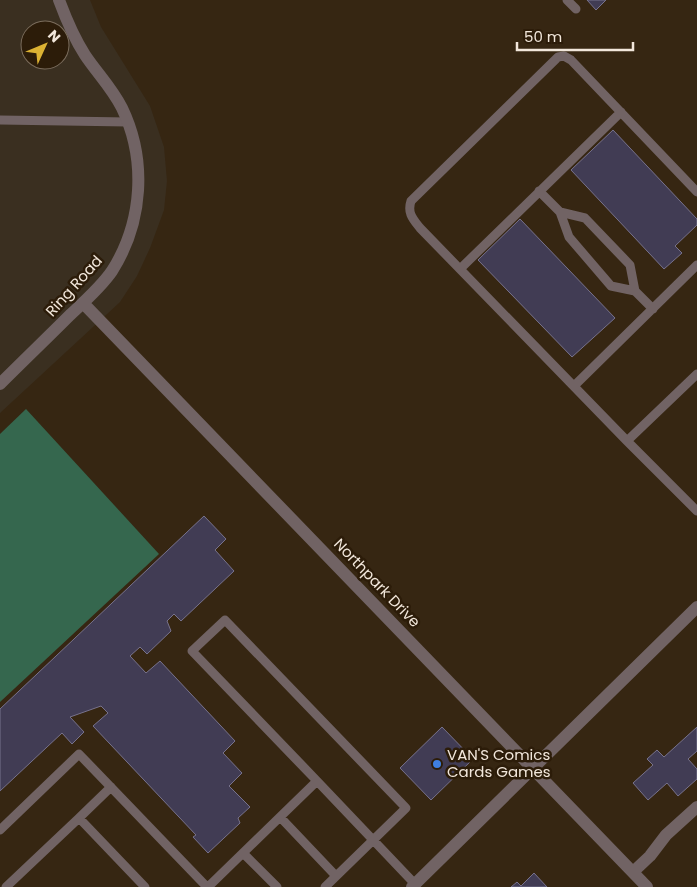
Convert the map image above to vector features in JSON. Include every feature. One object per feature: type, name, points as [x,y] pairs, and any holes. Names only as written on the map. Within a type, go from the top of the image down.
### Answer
[{"type":"street","name":"Ring Road","points":[[0,384],[83,303],[110,272],[118,261],[132,229],[136,212],[138,195],[137,159],[128,122],[111,90],[85,55],[76,39],[60,0]]},
{"type":"street","name":"Northpark Drive","points":[[83,303],[647,887]]},
{"type":"street","points":[[413,885],[697,607]]},
{"type":"street","points":[[632,872],[650,856],[666,835],[697,807]]},
{"type":"lane","points":[[567,0],[576,8]]},
{"type":"lane","points":[[697,192],[571,60],[564,56],[558,57],[411,201],[409,208],[411,217],[460,269],[697,511]]},
{"type":"lane","points":[[460,269],[621,112]]},
{"type":"lane","points":[[0,120],[128,122]]},
{"type":"lane","points":[[539,191],[560,212],[568,237],[611,286],[635,292],[653,309]]},
{"type":"lane","points":[[560,212],[585,218],[630,265],[635,292]]},
{"type":"lane","points":[[574,386],[697,265]]},
{"type":"lane","points":[[627,441],[697,374]]},
{"type":"lane","points":[[324,887],[336,876],[373,840],[406,808],[225,620],[192,651],[317,780],[373,840],[413,885]]},
{"type":"lane","points":[[0,830],[79,754],[208,887],[317,780]]},
{"type":"lane","points":[[6,887],[110,787]]},
{"type":"lane","points":[[280,817],[336,876]]},
{"type":"lane","points":[[78,818],[145,887]]},
{"type":"lane","points":[[243,853],[277,887]]},
{"type":"shaded area","points":[[0,0],[90,0],[101,27],[150,106],[164,147],[167,181],[164,210],[137,276],[120,302],[0,413]]},
{"type":"green space","points":[[26,409],[159,554],[0,702],[0,434]]},
{"type":"building","points":[[587,0],[606,0],[596,10]]},
{"type":"building","points":[[613,130],[697,219],[697,225],[675,246],[682,253],[664,269],[571,170]]},
{"type":"building","points":[[520,219],[615,318],[572,357],[478,260]]},
{"type":"building","points":[[204,516],[226,539],[215,550],[234,571],[181,621],[174,614],[167,621],[171,631],[147,654],[140,647],[130,656],[146,673],[160,661],[235,741],[223,753],[242,773],[229,786],[250,807],[238,818],[240,823],[208,853],[193,837],[196,835],[93,726],[108,713],[101,706],[70,717],[84,732],[72,744],[62,733],[0,791],[0,709]]},
{"type":"building","name":"VAN'S Comics Cards Games","points":[[442,727],[473,759],[431,800],[400,768]]},
{"type":"building","points":[[697,727],[697,751],[688,759],[697,769],[697,779],[678,796],[667,783],[648,800],[633,783],[653,765],[647,759],[657,750],[664,757]]},
{"type":"building","points":[[534,873],[547,887],[511,887],[517,882],[521,886]]},
{"type":"place","name":"VAN'S Comics Cards Games","points":[[437,764]]}]
